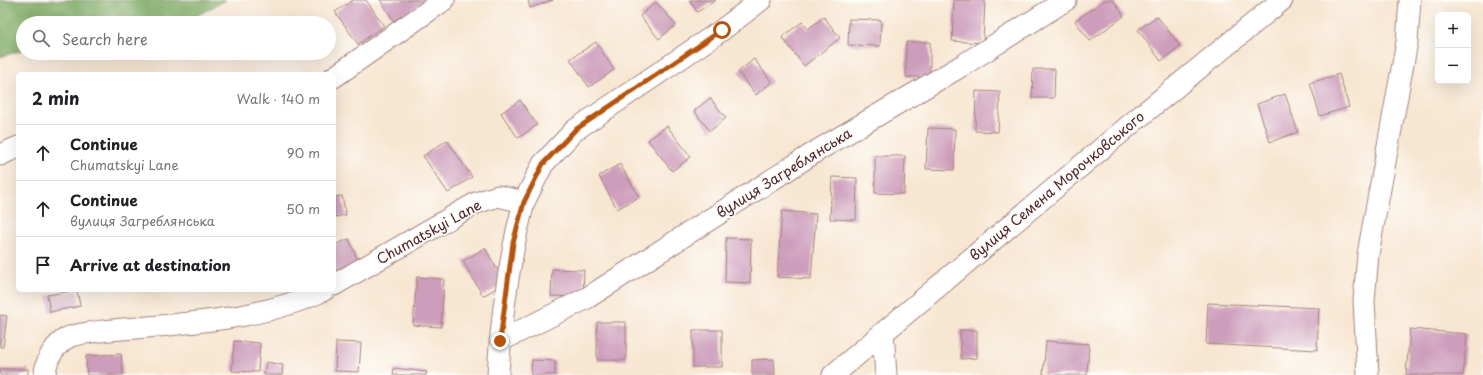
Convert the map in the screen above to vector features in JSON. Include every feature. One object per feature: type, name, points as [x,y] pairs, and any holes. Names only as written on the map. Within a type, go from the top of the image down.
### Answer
[{"type":"street","points":[[336,76],[444,0]]},
{"type":"street","points":[[498,375],[500,341],[513,243],[524,202],[543,164],[575,130],[722,30],[761,0]]},
{"type":"street","name":"вулиця Загреблянська","points":[[500,341],[586,298],[820,149],[963,65],[1066,0]]},
{"type":"street","name":"вулиця Семена Морочковського","points":[[833,375],[1132,122],[1282,0]]},
{"type":"street","points":[[1368,375],[1364,301],[1368,254],[1407,42],[1410,0]]},
{"type":"street","points":[[0,155],[16,147]]},
{"type":"street","name":"Chumatskyi Lane","points":[[336,284],[476,203],[498,196],[524,202]]},
{"type":"street","points":[[45,375],[50,353],[68,337],[97,332],[196,322],[258,311],[305,299],[320,292]]},
{"type":"street","points":[[883,333],[886,375]]},
{"type":"green space","points":[[0,0],[226,0],[196,16],[16,16],[16,52],[0,57]]},
{"type":"building","points":[[353,0],[366,0],[384,26],[358,44],[335,12]]},
{"type":"building","points":[[380,0],[424,0],[425,1],[394,21]]},
{"type":"building","points":[[528,0],[553,0],[530,8]]},
{"type":"building","points":[[689,0],[716,0],[697,12]]},
{"type":"building","points":[[954,0],[985,0],[983,43],[952,41]]},
{"type":"building","points":[[1105,0],[1113,0],[1124,16],[1090,41],[1075,21]]},
{"type":"building","points":[[656,2],[676,25],[659,39],[640,16]]},
{"type":"building","points":[[1157,16],[1180,46],[1161,61],[1138,30]]},
{"type":"building","points":[[824,17],[840,38],[804,66],[782,37],[802,22],[808,29]]},
{"type":"building","points":[[849,19],[881,20],[880,46],[848,45]]},
{"type":"building","points":[[596,42],[614,70],[589,87],[570,59]]},
{"type":"building","points":[[906,42],[930,42],[930,77],[906,77]]},
{"type":"building","points":[[754,59],[772,82],[756,95],[738,72]]},
{"type":"building","points":[[1033,69],[1055,69],[1054,98],[1032,98]]},
{"type":"building","points":[[1339,74],[1349,107],[1320,116],[1310,83]]},
{"type":"building","points":[[976,91],[1000,92],[998,132],[975,131]]},
{"type":"building","points":[[1285,94],[1298,132],[1270,142],[1257,104]]},
{"type":"building","points":[[710,98],[726,118],[710,131],[694,111]]},
{"type":"building","points":[[520,100],[537,125],[518,138],[501,113]]},
{"type":"building","points":[[667,126],[691,157],[672,171],[648,140]]},
{"type":"building","points":[[928,128],[955,129],[954,170],[926,169]]},
{"type":"building","points":[[447,140],[472,177],[448,193],[423,156]]},
{"type":"building","points":[[875,156],[905,156],[904,194],[875,193]]},
{"type":"building","points":[[620,164],[639,197],[617,209],[599,176]]},
{"type":"building","points":[[832,177],[857,178],[856,220],[830,219]]},
{"type":"building","points":[[342,196],[346,215],[336,217],[336,197]]},
{"type":"building","points":[[782,211],[816,214],[811,279],[777,277]]},
{"type":"building","points":[[726,238],[751,239],[750,283],[725,282]]},
{"type":"building","points":[[349,239],[360,266],[336,276],[336,244]]},
{"type":"building","points":[[485,248],[505,283],[483,296],[463,261]]},
{"type":"building","points":[[552,269],[584,270],[583,297],[551,296]]},
{"type":"building","points":[[417,277],[444,279],[441,327],[413,325]]},
{"type":"building","points":[[65,292],[77,292],[80,306],[50,312],[47,295]]},
{"type":"building","points":[[1208,303],[1319,308],[1317,350],[1206,344]]},
{"type":"building","points":[[0,315],[7,316],[3,347],[0,347]]},
{"type":"building","points":[[597,322],[626,322],[626,360],[597,360]]},
{"type":"building","points":[[1410,329],[1467,334],[1463,375],[1406,375]]},
{"type":"building","points":[[693,330],[722,330],[722,367],[693,367]]},
{"type":"building","points":[[960,330],[977,330],[977,358],[961,359]]},
{"type":"building","points":[[234,341],[260,343],[258,372],[232,371]]},
{"type":"building","points":[[1046,341],[1089,344],[1087,375],[1043,375]]},
{"type":"building","points":[[336,342],[361,343],[359,372],[335,371]]},
{"type":"building","points":[[121,354],[123,375],[87,375],[86,356]]},
{"type":"building","points":[[774,359],[775,375],[752,375],[752,360]]},
{"type":"building","points":[[532,360],[555,361],[555,375],[531,375]]},
{"type":"building","points":[[266,362],[283,365],[282,375],[264,375]]},
{"type":"building","points":[[394,368],[427,372],[426,375],[393,375]]},
{"type":"building","points":[[0,369],[28,369],[28,375],[0,375]]},
{"type":"route","points":[[500,341],[513,243],[524,202],[543,164],[575,130],[722,30]]}]
